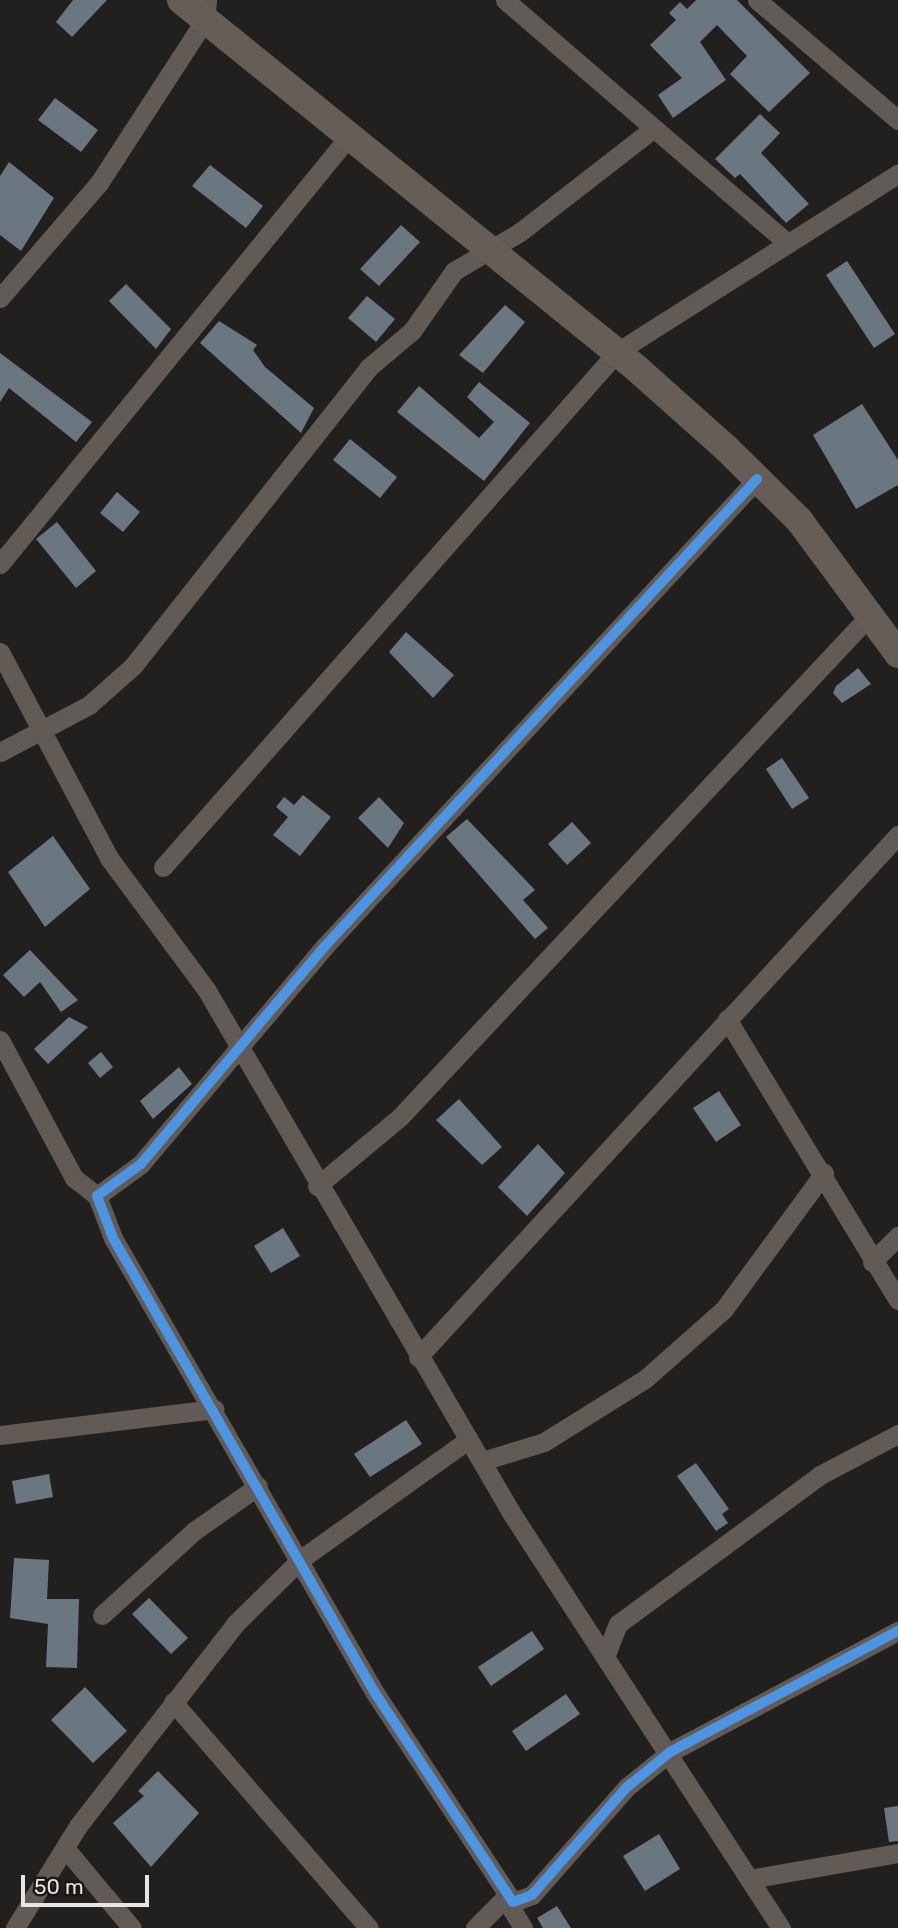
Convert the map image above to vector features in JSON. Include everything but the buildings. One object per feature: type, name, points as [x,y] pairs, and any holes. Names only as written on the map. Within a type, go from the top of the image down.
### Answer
[{"type":"street","points":[[181,0],[206,10],[350,135],[617,352],[757,479],[799,520],[898,654]]},
{"type":"street","points":[[505,0],[788,243]]},
{"type":"street","points":[[757,0],[898,120]]},
{"type":"street","points":[[0,298],[99,183],[206,10]]},
{"type":"street","points":[[0,752],[40,726],[89,705],[125,674],[380,354],[412,331],[454,271],[520,232],[653,129]]},
{"type":"street","points":[[0,564],[350,135]]},
{"type":"street","points":[[163,867],[617,352],[898,174]]},
{"type":"street","points":[[97,1196],[141,1164],[538,710],[757,479]]},
{"type":"street","points":[[317,1186],[400,1117],[870,614]]},
{"type":"street","points":[[0,652],[109,858],[172,935],[241,1047],[317,1186],[418,1357],[670,1752],[686,1789],[782,1928]]},
{"type":"street","points":[[418,1357],[898,835]]},
{"type":"street","points":[[727,1019],[824,1173],[872,1262],[898,1300]]},
{"type":"street","points":[[0,1040],[74,1178],[97,1196],[113,1238],[301,1559],[375,1693],[523,1928]]},
{"type":"street","points":[[482,1461],[544,1442],[645,1379],[724,1309],[824,1173]]},
{"type":"street","points":[[872,1262],[898,1236]]},
{"type":"street","points":[[0,1435],[214,1409]]},
{"type":"street","points":[[607,1652],[618,1624],[820,1475],[898,1434]]},
{"type":"street","points":[[15,1928],[65,1847],[234,1624],[301,1559],[469,1439]]},
{"type":"street","points":[[102,1615],[194,1531],[258,1486]]},
{"type":"street","points":[[586,1624],[618,1624]]},
{"type":"street","points":[[505,1898],[520,1902],[532,1895],[628,1787],[670,1752],[898,1631]]},
{"type":"street","points":[[173,1702],[369,1928]]},
{"type":"street","points":[[65,1847],[132,1928]]},
{"type":"street","points":[[749,1879],[898,1853]]},
{"type":"street","points":[[475,1928],[505,1898]]},
{"type":"cycle path","points":[[757,479],[325,946],[141,1164],[97,1196],[113,1238],[375,1693],[513,1902],[532,1895],[627,1787],[670,1752],[898,1631]]}]
